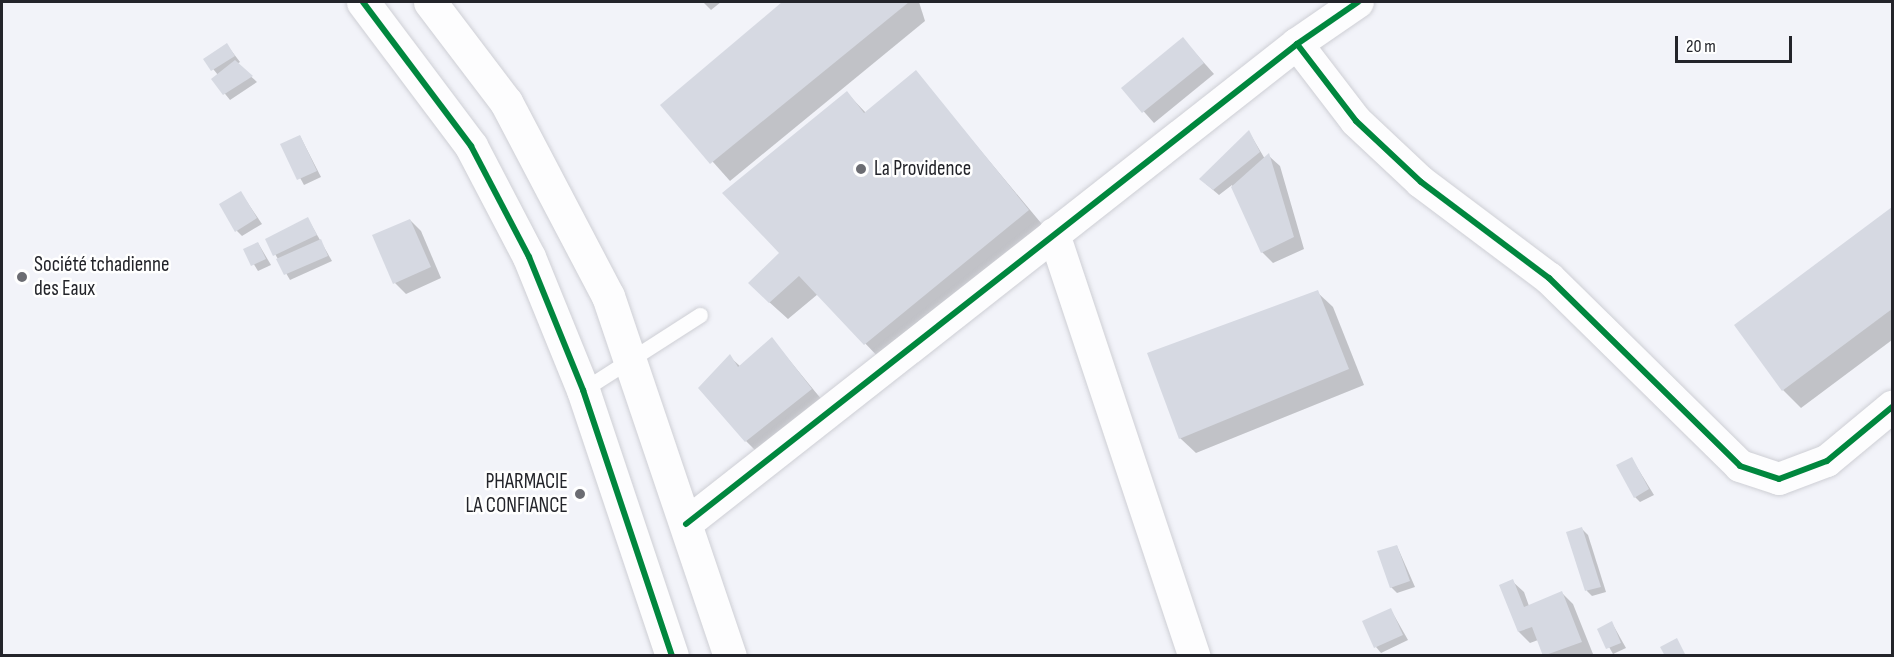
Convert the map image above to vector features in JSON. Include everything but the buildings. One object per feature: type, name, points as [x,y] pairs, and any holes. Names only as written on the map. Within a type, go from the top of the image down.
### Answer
[{"type":"street","points":[[363,2],[471,146],[530,257],[583,390],[672,656]]},
{"type":"street","points":[[430,2],[506,102],[608,296],[730,656]]},
{"type":"street","points":[[686,524],[1297,44],[1358,2]]},
{"type":"street","points":[[1297,44],[1356,121],[1421,182],[1549,278],[1740,466],[1779,479],[1827,461],[1893,407]]},
{"type":"street","points":[[1054,234],[1194,656]]},
{"type":"lane","points":[[583,390],[700,315]]},
{"type":"cycle path","points":[[363,2],[471,146],[529,257],[583,390],[672,656]]},
{"type":"cycle path","points":[[686,524],[1297,44],[1358,2]]},
{"type":"cycle path","points":[[1297,44],[1356,121],[1421,182],[1549,278],[1740,466],[1779,479],[1827,461],[1892,407]]},
{"type":"place","name":"La Providence","points":[[861,169]]},
{"type":"place","name":"Société tchadienne des Eaux","points":[[22,277]]},
{"type":"place","name":"PHARMACIE LA CONFIANCE","points":[[580,494]]}]
